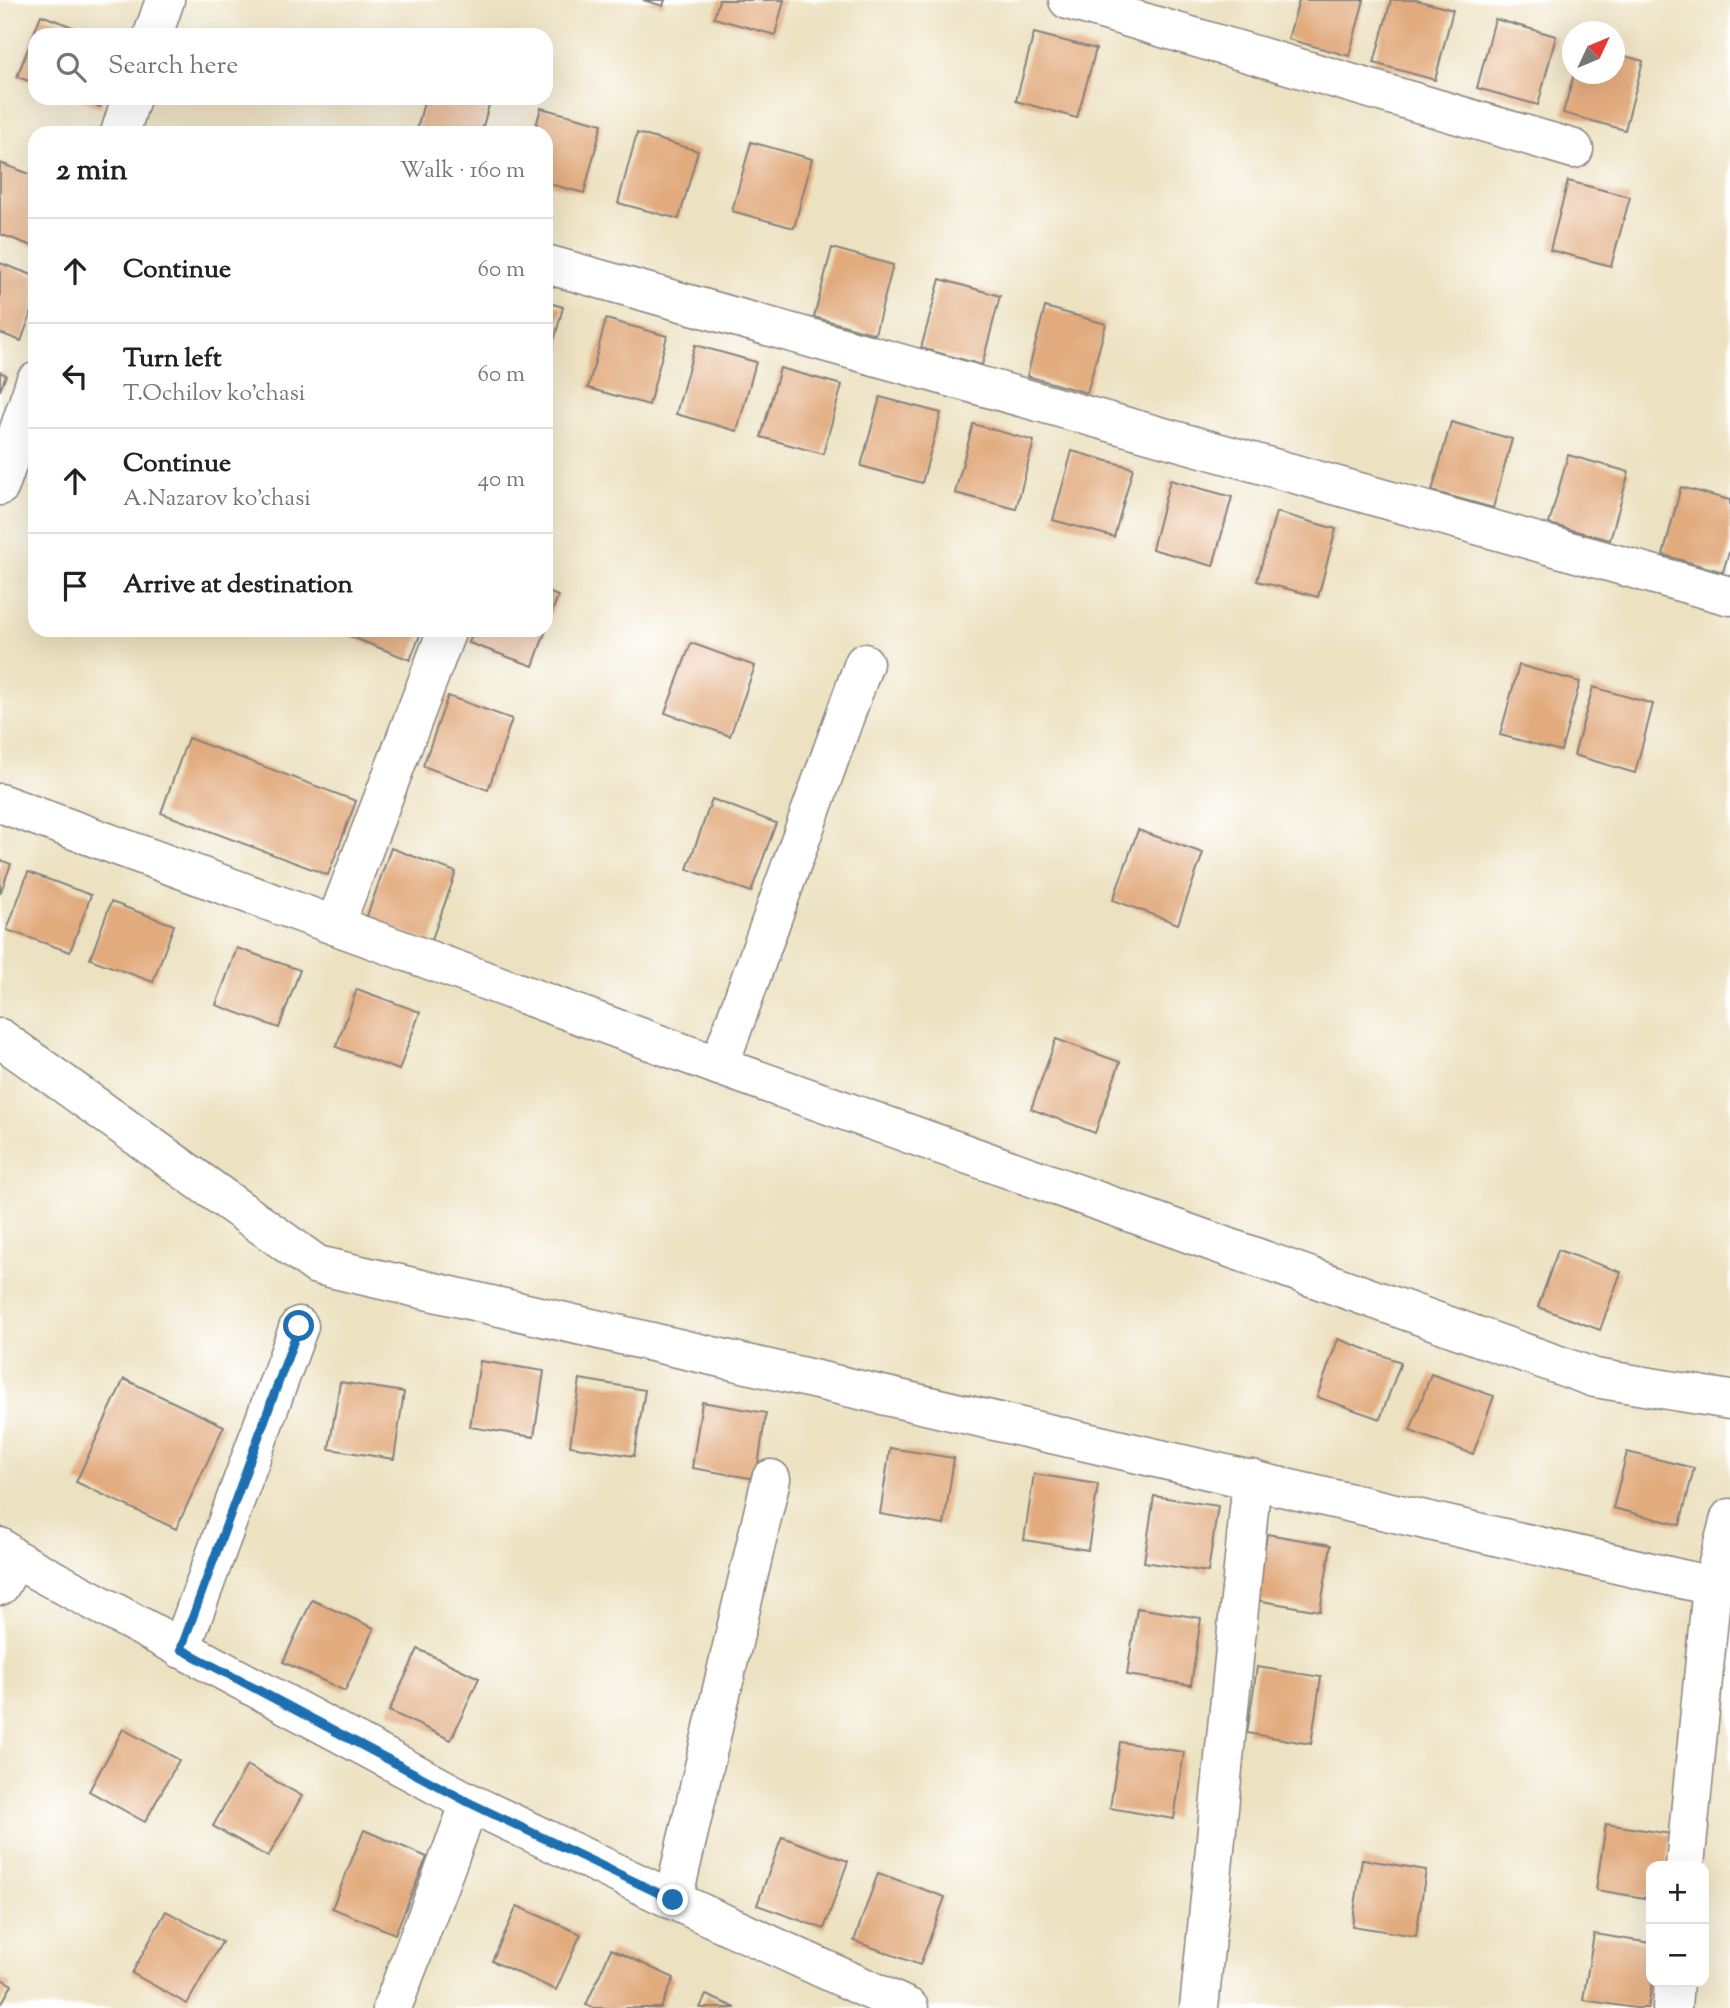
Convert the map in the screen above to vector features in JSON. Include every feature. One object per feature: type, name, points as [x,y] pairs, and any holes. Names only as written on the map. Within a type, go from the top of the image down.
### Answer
[{"type":"street","points":[[155,28],[165,0]]},
{"type":"street","points":[[1068,0],[1574,149]]},
{"type":"street","points":[[122,126],[129,105]]},
{"type":"street","points":[[553,266],[1730,596]]},
{"type":"street","points":[[0,486],[28,403]]},
{"type":"street","points":[[335,925],[444,637]]},
{"type":"street","points":[[719,1066],[864,663]]},
{"type":"street","points":[[0,803],[719,1066],[1595,1378],[1730,1400]]},
{"type":"street","points":[[0,1038],[317,1265],[1712,1586]]},
{"type":"street","points":[[181,1649],[299,1326]]},
{"type":"street","points":[[673,1900],[771,1479]]},
{"type":"street","points":[[1199,2008],[1252,1479]]},
{"type":"street","points":[[1685,1861],[1712,1586],[1730,1518]]},
{"type":"street","points":[[5,1564],[181,1649],[470,1803],[909,2008]]},
{"type":"street","points":[[392,2008],[470,1803]]},
{"type":"street","points":[[1672,2008],[1674,1987]]},
{"type":"building","points":[[643,0],[665,0],[663,6]]},
{"type":"building","points":[[719,0],[784,0],[775,35],[714,18]]},
{"type":"building","points":[[1299,0],[1364,0],[1349,56],[1288,39]]},
{"type":"building","points":[[1391,0],[1416,0],[1453,10],[1435,80],[1374,63]]},
{"type":"building","points":[[41,15],[75,28],[36,28]]},
{"type":"building","points":[[1495,19],[1556,36],[1538,105],[1477,88]]},
{"type":"building","points":[[1034,33],[1096,49],[1077,118],[1016,101]]},
{"type":"building","points":[[28,49],[28,81],[17,77]]},
{"type":"building","points":[[1625,56],[1643,61],[1625,130],[1563,113],[1571,84],[1625,84]]},
{"type":"building","points":[[423,105],[489,105],[483,126],[418,126]]},
{"type":"building","points":[[541,108],[602,124],[584,193],[553,185],[553,126],[536,126]]},
{"type":"building","points":[[637,133],[698,151],[679,219],[618,203]]},
{"type":"building","points":[[751,142],[812,159],[794,228],[732,211]]},
{"type":"building","points":[[0,163],[28,173],[28,244],[0,234]]},
{"type":"building","points":[[1568,181],[1630,197],[1611,266],[1550,250]]},
{"type":"building","points":[[832,248],[893,265],[875,334],[814,317]]},
{"type":"building","points":[[0,263],[28,273],[28,322],[21,341],[0,333]]},
{"type":"building","points":[[940,279],[1000,296],[982,365],[921,348]]},
{"type":"building","points":[[553,304],[563,307],[553,345]]},
{"type":"building","points":[[1045,307],[1106,324],[1087,393],[1027,376]]},
{"type":"building","points":[[606,319],[667,336],[649,405],[588,388]]},
{"type":"building","points":[[695,345],[756,362],[737,431],[676,414]]},
{"type":"building","points":[[780,368],[842,385],[823,454],[761,437]]},
{"type":"building","points":[[0,372],[6,375],[0,391]]},
{"type":"building","points":[[880,397],[941,413],[922,483],[861,466]]},
{"type":"building","points":[[1451,422],[1512,439],[1493,508],[1432,491]]},
{"type":"building","points":[[973,424],[1034,441],[1016,509],[955,493]]},
{"type":"building","points":[[1072,451],[1133,468],[1114,537],[1053,520]]},
{"type":"building","points":[[1568,455],[1629,472],[1610,540],[1549,524]]},
{"type":"building","points":[[1170,480],[1232,497],[1213,566],[1152,549]]},
{"type":"building","points":[[1681,487],[1730,500],[1730,548],[1723,572],[1663,555]]},
{"type":"building","points":[[1276,512],[1336,529],[1318,597],[1257,581]]},
{"type":"building","points":[[553,594],[558,596],[553,609]]},
{"type":"building","points":[[352,637],[419,637],[410,660]]},
{"type":"building","points":[[471,637],[543,637],[533,666],[469,643]]},
{"type":"building","points":[[691,643],[755,666],[730,736],[665,713]]},
{"type":"building","points":[[1519,665],[1580,682],[1561,751],[1500,735]]},
{"type":"building","points":[[1593,687],[1653,704],[1635,773],[1574,755]]},
{"type":"building","points":[[448,696],[512,719],[488,790],[423,766]]},
{"type":"building","points":[[188,738],[356,801],[328,875],[161,813]]},
{"type":"building","points":[[712,799],[776,823],[751,892],[687,869]]},
{"type":"building","points":[[1138,830],[1203,853],[1178,924],[1113,900]]},
{"type":"building","points":[[391,848],[456,872],[431,942],[366,919]]},
{"type":"building","points":[[0,860],[11,864],[0,894]]},
{"type":"building","points":[[28,872],[91,895],[70,952],[7,930]]},
{"type":"building","points":[[111,902],[174,925],[153,982],[90,959]]},
{"type":"building","points":[[237,948],[300,970],[279,1028],[216,1005]]},
{"type":"building","points":[[357,989],[420,1012],[399,1070],[336,1047]]},
{"type":"building","points":[[1056,1039],[1120,1062],[1095,1133],[1031,1109]]},
{"type":"building","points":[[1558,1250],[1621,1272],[1600,1330],[1538,1307]]},
{"type":"building","points":[[1338,1339],[1401,1362],[1380,1419],[1317,1397]]},
{"type":"building","points":[[480,1361],[544,1371],[534,1437],[470,1427]]},
{"type":"building","points":[[1431,1374],[1494,1396],[1473,1454],[1410,1431]]},
{"type":"building","points":[[124,1379],[224,1426],[176,1529],[76,1482]]},
{"type":"building","points":[[580,1379],[645,1390],[634,1456],[570,1446]]},
{"type":"building","points":[[340,1382],[404,1392],[394,1459],[329,1449]]},
{"type":"building","points":[[702,1402],[766,1413],[756,1479],[692,1468]]},
{"type":"building","points":[[890,1448],[954,1458],[944,1525],[880,1514]]},
{"type":"building","points":[[1627,1452],[1694,1468],[1680,1525],[1613,1508]]},
{"type":"building","points":[[1034,1474],[1098,1484],[1088,1550],[1024,1540]]},
{"type":"building","points":[[1154,1496],[1218,1506],[1208,1572],[1144,1562]]},
{"type":"building","points":[[1267,1534],[1331,1545],[1320,1611],[1256,1600]]},
{"type":"building","points":[[312,1600],[374,1628],[345,1691],[283,1662]]},
{"type":"building","points":[[1137,1608],[1201,1618],[1191,1685],[1127,1675]]},
{"type":"building","points":[[418,1649],[479,1678],[451,1740],[389,1711]]},
{"type":"building","points":[[1257,1667],[1321,1677],[1311,1744],[1247,1733]]},
{"type":"building","points":[[123,1729],[179,1760],[145,1822],[89,1791]]},
{"type":"building","points":[[1120,1742],[1184,1752],[1174,1819],[1110,1808]]},
{"type":"building","points":[[247,1765],[302,1796],[268,1857],[213,1826]]},
{"type":"building","points":[[1606,1824],[1671,1834],[1667,1861],[1646,1861],[1646,1898],[1596,1890]]},
{"type":"building","points":[[364,1830],[427,1857],[395,1934],[332,1908]]},
{"type":"building","points":[[782,1837],[848,1861],[824,1929],[757,1905]]},
{"type":"building","points":[[1362,1859],[1426,1870],[1416,1936],[1352,1926]]},
{"type":"building","points":[[878,1873],[945,1897],[920,1965],[854,1941]]},
{"type":"building","points":[[517,1906],[581,1934],[556,1990],[492,1961]]},
{"type":"building","points":[[166,1911],[222,1942],[187,2004],[132,1973]]},
{"type":"building","points":[[1594,1934],[1646,1942],[1646,1987],[1651,1987],[1648,2008],[1583,2000]]},
{"type":"building","points":[[611,1949],[674,1978],[661,2008],[594,2008],[586,2005]]},
{"type":"building","points":[[0,1978],[12,1985],[0,2006]]},
{"type":"building","points":[[706,1995],[736,2008],[700,2008]]},
{"type":"route","points":[[299,1326],[181,1649],[470,1803],[673,1900]]}]
